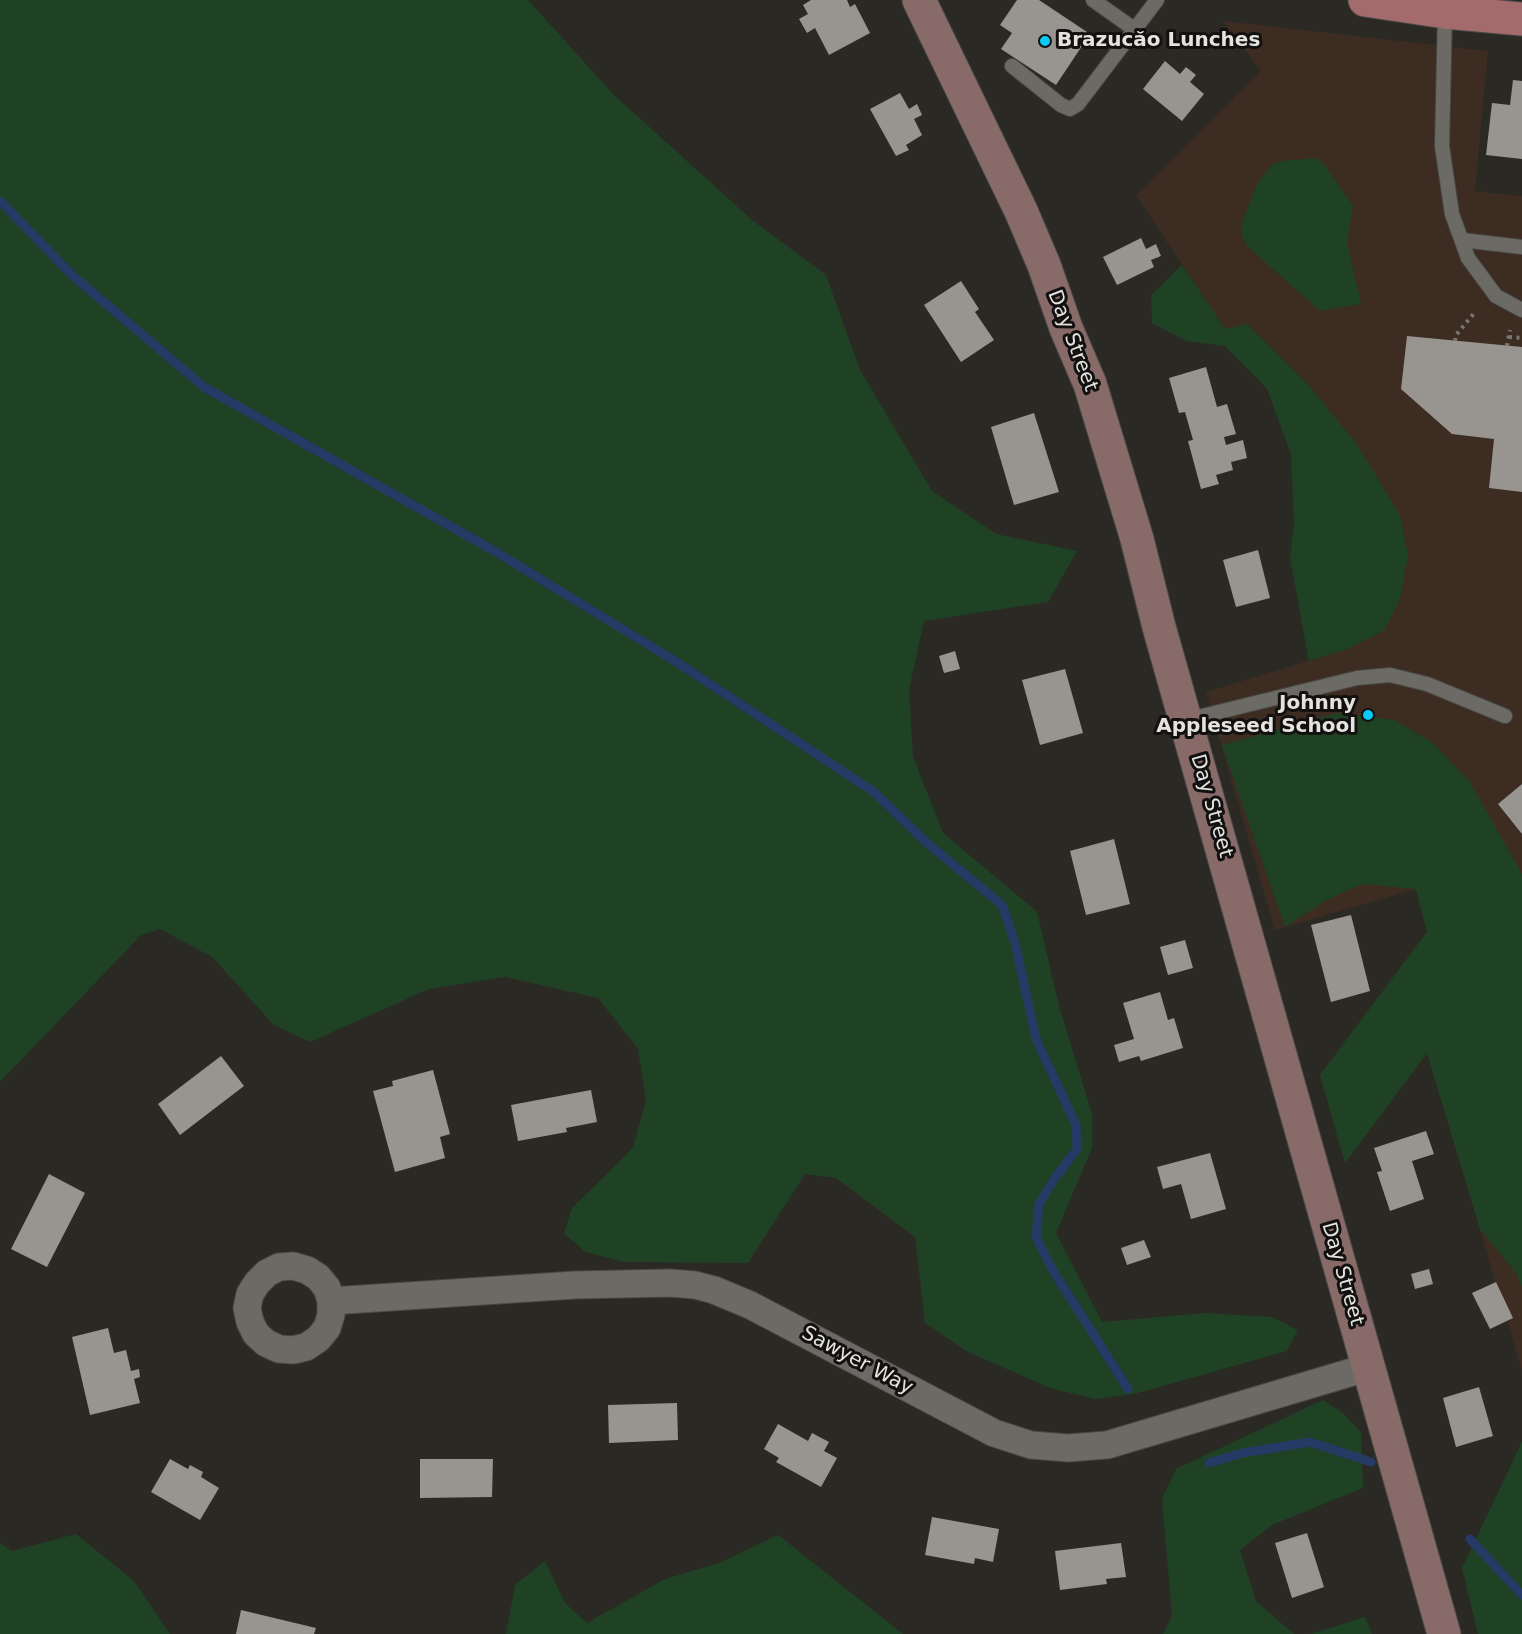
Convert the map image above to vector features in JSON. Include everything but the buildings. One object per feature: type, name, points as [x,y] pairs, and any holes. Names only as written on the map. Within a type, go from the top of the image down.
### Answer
[{"type":"main road","name":"Day Street","points":[[919,0],[1021,210],[1090,384],[1137,539],[1159,627],[1444,1634]]},
{"type":"main road","points":[[1365,0],[1445,12],[1522,19]]},
{"type":"street","name":"Sawyer Way","points":[[331,1301],[575,1285],[670,1283],[695,1286],[714,1290],[750,1305],[994,1433],[1046,1447],[1088,1448],[1107,1444],[1369,1367]]},
{"type":"lane","points":[[1093,0],[1134,29]]},
{"type":"lane","points":[[1012,66],[1061,105],[1070,109],[1078,104],[1157,0]]},
{"type":"lane","points":[[1445,12],[1442,146],[1452,214],[1468,258],[1496,296],[1522,310]]},
{"type":"lane","points":[[1462,240],[1522,247]]},
{"type":"lane","points":[[1186,720],[1357,678],[1390,675],[1426,684],[1505,716]]},
{"type":"path","points":[[1455,340],[1456,334],[1476,311]]},
{"type":"path","points":[[1507,346],[1510,330]]},
{"type":"path","points":[[1509,337],[1522,338]]},
{"type":"shaded area","name":"Johnny Appleseed School","points":[[1223,21],[1488,51],[1475,191],[1522,196],[1522,1370],[1427,1053],[1345,1163],[1320,1075],[1427,932],[1416,889],[1275,930],[1206,692],[1347,649],[1387,521],[1225,330],[1136,195],[1261,71]]},
{"type":"green space","points":[[0,0],[528,0],[614,95],[752,220],[826,275],[860,370],[932,491],[996,534],[1077,551],[1048,602],[924,621],[909,689],[913,757],[943,833],[1037,912],[1059,1006],[1092,1114],[1092,1148],[1056,1233],[1102,1322],[1204,1313],[1272,1317],[1298,1330],[1287,1351],[1134,1394],[1095,1399],[1050,1388],[968,1352],[925,1323],[915,1237],[836,1178],[805,1174],[748,1263],[624,1262],[585,1252],[564,1233],[572,1208],[633,1148],[646,1100],[638,1049],[598,998],[505,977],[429,989],[310,1042],[274,1025],[212,957],[160,929],[141,935],[0,1082]]},
{"type":"green space","points":[[1316,158],[1325,165],[1353,206],[1347,242],[1361,304],[1320,311],[1247,246],[1242,236],[1241,225],[1256,186],[1271,165],[1281,161]]},
{"type":"green space","points":[[1182,265],[1225,329],[1247,324],[1305,381],[1356,443],[1400,515],[1408,555],[1400,599],[1384,631],[1347,649],[1309,661],[1290,558],[1294,523],[1291,454],[1267,389],[1225,346],[1186,341],[1152,323],[1151,295]]},
{"type":"green space","points":[[1338,713],[1395,720],[1433,743],[1470,782],[1522,874],[1522,1287],[1516,1273],[1480,1229],[1427,1053],[1345,1163],[1320,1075],[1427,932],[1416,889],[1362,884],[1325,901],[1285,927],[1222,745]]},
{"type":"green space","points":[[1323,1400],[1343,1413],[1361,1432],[1363,1488],[1272,1525],[1240,1550],[1256,1601],[1294,1634],[1163,1634],[1172,1616],[1162,1499],[1176,1469]]},
{"type":"green space","points":[[1522,1442],[1522,1634],[1478,1634],[1462,1568]]},
{"type":"green space","points":[[76,1534],[134,1581],[170,1634],[0,1634],[0,1543],[12,1551]]},
{"type":"green space","points":[[778,1535],[903,1634],[506,1634],[515,1585],[545,1561],[565,1603],[587,1623],[665,1579],[719,1563]]},
{"type":"green space","points":[[1365,1617],[1372,1634],[1311,1634]]},
{"type":"waterway","points":[[0,201],[72,275],[204,387],[496,552],[675,661],[874,792],[927,843],[1002,905],[1015,943],[1036,1039],[1076,1125],[1077,1149],[1039,1204],[1036,1237],[1052,1269],[1128,1389]]},
{"type":"waterway","points":[[1209,1463],[1242,1453],[1310,1442],[1371,1462]]},
{"type":"waterway","points":[[1470,1539],[1522,1595]]},
{"type":"place","name":"Brazucăo Lunches","points":[[1045,41]]},
{"type":"place","name":"Johnny Appleseed School","points":[[1368,715]]}]
